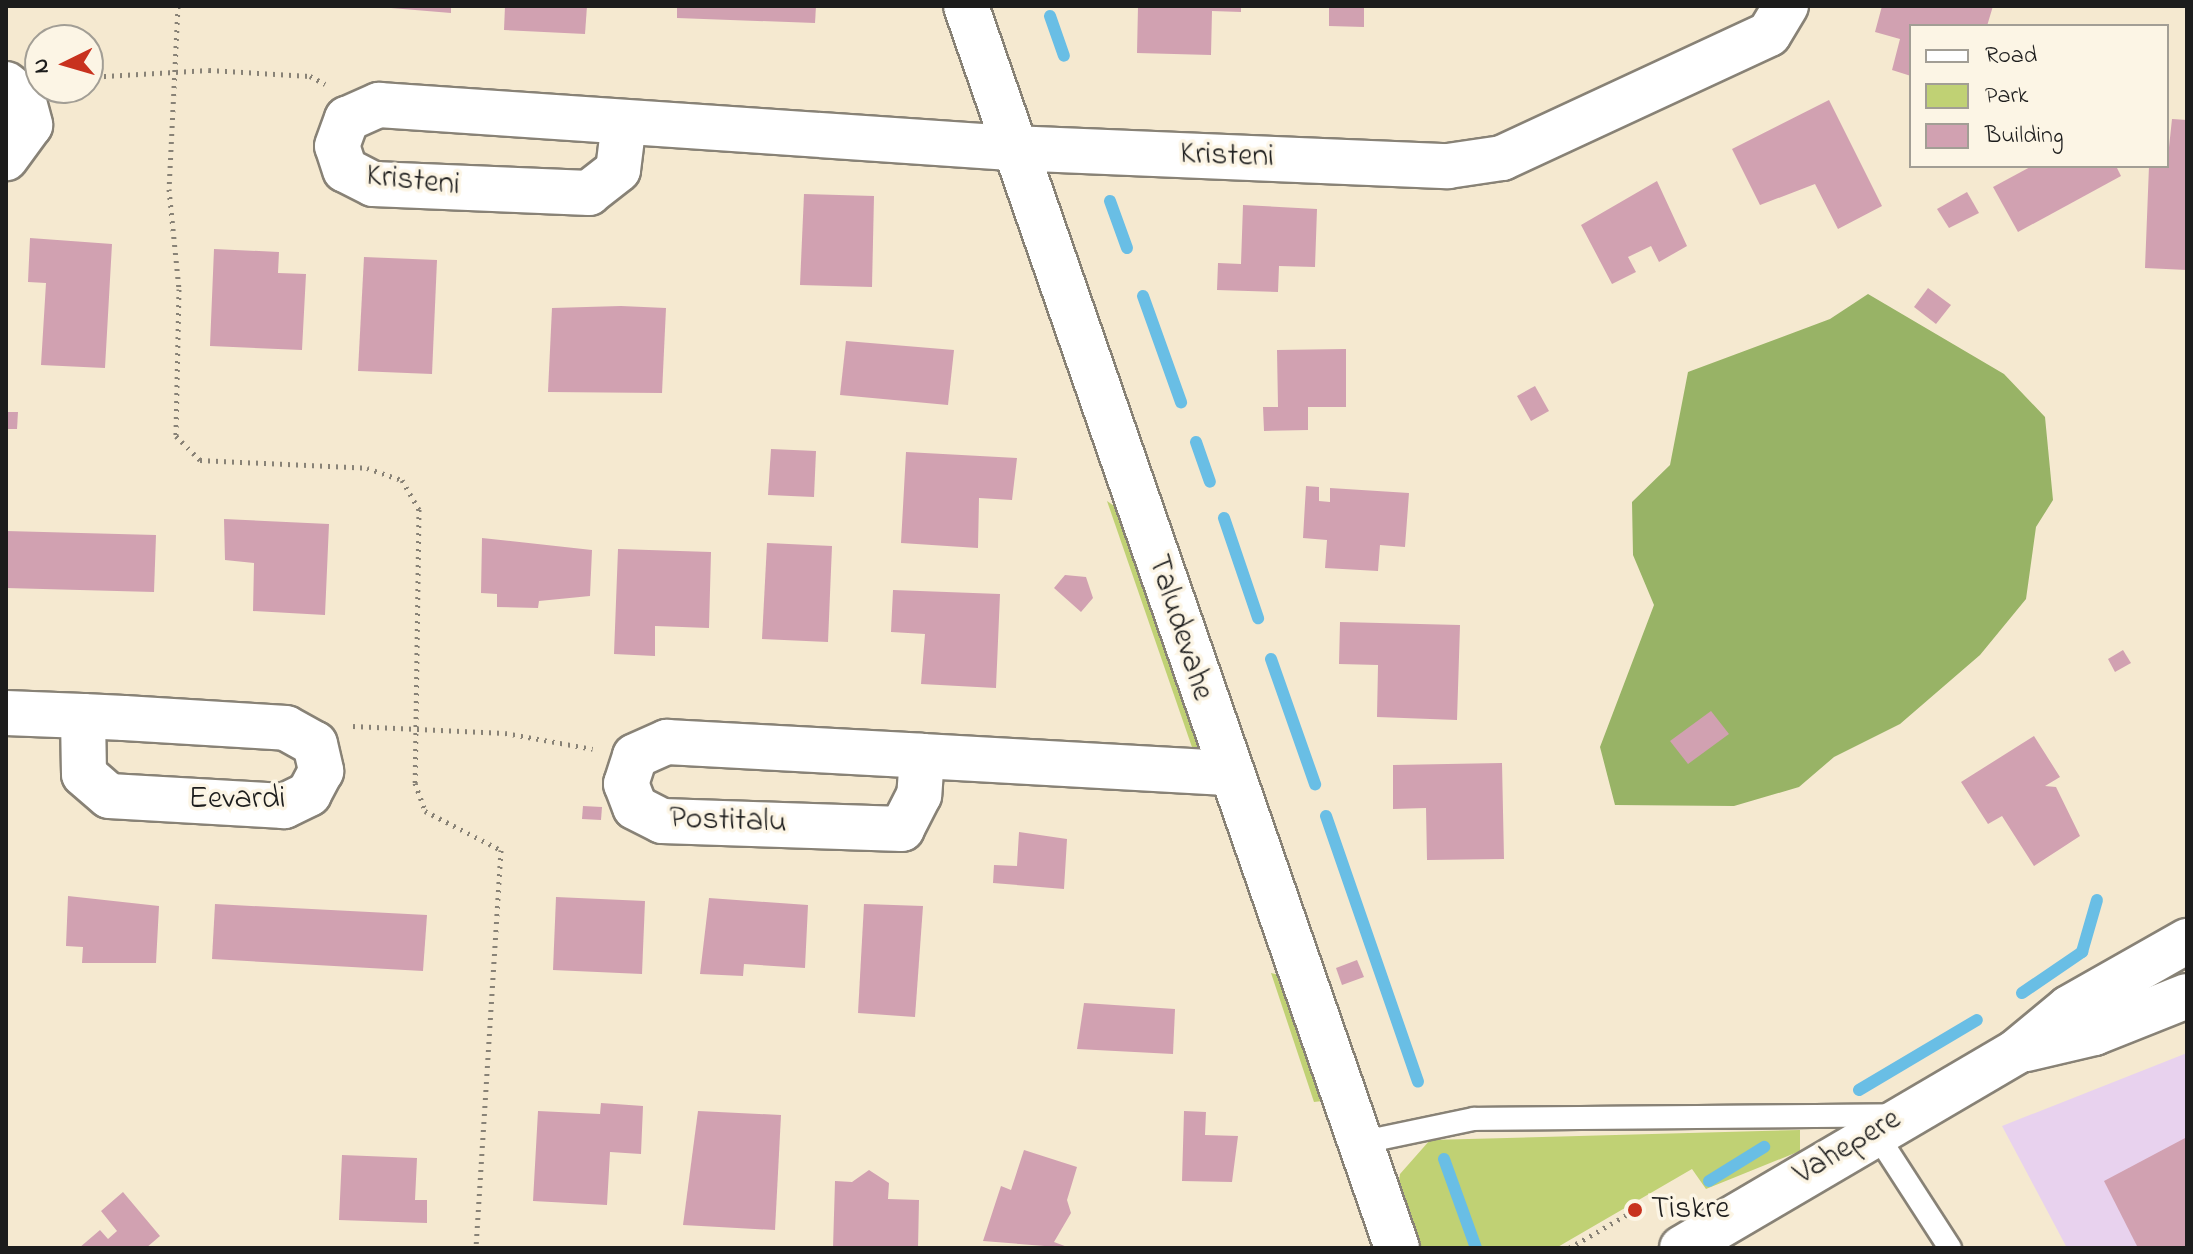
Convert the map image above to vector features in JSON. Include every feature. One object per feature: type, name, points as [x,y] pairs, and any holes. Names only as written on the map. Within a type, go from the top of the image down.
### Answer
[{"type":"street","name":"Taludevahe","points":[[966,6],[1011,148],[1227,773],[1397,1248]]},
{"type":"street","name":"Kristeni","points":[[624,122],[618,170],[589,193],[373,184],[345,170],[337,146],[347,119],[367,106],[624,122],[1011,148],[1448,166],[1502,158],[1769,34],[1786,6]]},
{"type":"street","points":[[6,84],[23,98],[30,125],[6,158]]},
{"type":"street","name":"Eevardi","points":[[6,713],[83,716],[286,728],[315,744],[317,784],[294,804],[118,798],[100,792],[84,774],[83,716]]},
{"type":"street","points":[[635,756],[667,742],[1227,773]]},
{"type":"street","name":"Postitalu","points":[[635,756],[629,796],[653,819],[902,829],[919,795],[922,756]]},
{"type":"street","name":"Vahepere","points":[[1682,1248],[1889,1123],[2016,1052],[2069,1008],[2187,941]]},
{"type":"street","name":"Vahepere","points":[[2016,1052],[2094,1033],[2187,996]]},
{"type":"lane","points":[[1359,1143],[1474,1119],[1889,1123],[1950,1248]]},
{"type":"path","points":[[178,6],[173,74],[176,436],[200,460],[367,468],[402,480],[419,509],[424,547],[415,783],[425,811],[501,850],[476,1248]]},
{"type":"path","points":[[104,76],[310,76],[367,106]]},
{"type":"path","points":[[315,744],[326,726],[505,733],[635,756]]},
{"type":"path","points":[[1569,1248],[1635,1210]]},
{"type":"shaded area","points":[[2187,1053],[2187,1248],[2067,1248],[2002,1126]]},
{"type":"green space","points":[[1868,294],[2004,374],[2045,417],[2053,500],[2036,527],[2026,599],[1980,655],[1900,724],[1834,757],[1799,787],[1734,806],[1615,805],[1600,747],[1654,605],[1633,555],[1632,502],[1670,465],[1688,372],[1830,319]]},
{"type":"green space","points":[[1107,501],[1126,514],[1203,738],[1194,753]]},
{"type":"green space","points":[[1271,973],[1283,976],[1322,1101],[1314,1102]]},
{"type":"green space","points":[[1800,1130],[1800,1151],[1706,1189],[1692,1169],[1556,1248],[1413,1248],[1396,1201],[1400,1174],[1430,1140]]},
{"type":"building","points":[[367,6],[451,6],[451,13]]},
{"type":"building","points":[[505,6],[587,6],[585,34],[504,30]]},
{"type":"building","points":[[677,6],[816,6],[815,23],[677,18]]},
{"type":"building","points":[[1138,6],[1241,6],[1241,12],[1212,11],[1211,55],[1137,53]]},
{"type":"building","points":[[1329,6],[1364,6],[1364,27],[1329,26]]},
{"type":"building","points":[[1882,6],[1993,6],[1988,24],[1909,24],[1909,75],[1892,70],[1900,39],[1875,32]]},
{"type":"building","points":[[1829,100],[1882,206],[1838,229],[1815,184],[1760,205],[1732,149]]},
{"type":"building","points":[[2172,119],[2187,120],[2187,270],[2145,268],[2149,168],[2169,168]]},
{"type":"building","points":[[2028,168],[2117,168],[2121,176],[2018,232],[1993,187]]},
{"type":"building","points":[[1657,181],[1687,246],[1659,262],[1651,246],[1628,257],[1636,272],[1612,284],[1581,225]]},
{"type":"building","points":[[1967,192],[1979,213],[1949,228],[1937,209]]},
{"type":"building","points":[[804,194],[874,196],[872,287],[800,285]]},
{"type":"building","points":[[1243,205],[1317,209],[1315,267],[1279,266],[1278,292],[1217,290],[1218,263],[1241,264]]},
{"type":"building","points":[[30,238],[112,244],[105,368],[41,365],[46,283],[28,282]]},
{"type":"building","points":[[214,249],[279,252],[278,273],[306,274],[302,350],[210,346]]},
{"type":"building","points":[[364,257],[437,260],[432,374],[358,371]]},
{"type":"building","points":[[1928,288],[1951,305],[1936,324],[1914,307]]},
{"type":"building","points":[[552,308],[666,308],[662,393],[548,392]]},
{"type":"building","points":[[846,341],[954,350],[948,405],[840,395]]},
{"type":"building","points":[[1346,349],[1346,407],[1308,407],[1308,430],[1264,431],[1263,407],[1278,407],[1277,350]]},
{"type":"building","points":[[1535,386],[1549,411],[1531,421],[1517,396]]},
{"type":"building","points":[[6,412],[18,412],[17,429],[6,429]]},
{"type":"building","points":[[771,449],[816,451],[814,497],[768,495]]},
{"type":"building","points":[[906,452],[1017,458],[1012,500],[979,498],[978,548],[901,543]]},
{"type":"building","points":[[1306,486],[1319,487],[1319,501],[1330,502],[1330,488],[1409,493],[1405,547],[1380,545],[1378,571],[1325,568],[1327,540],[1303,538]]},
{"type":"building","points":[[224,519],[329,524],[325,615],[253,611],[254,563],[225,560]]},
{"type":"building","points":[[6,531],[156,535],[154,592],[6,588]]},
{"type":"building","points":[[482,538],[592,550],[590,596],[539,601],[538,608],[497,607],[497,594],[481,593]]},
{"type":"building","points":[[767,543],[832,546],[828,642],[762,639]]},
{"type":"building","points":[[618,549],[711,552],[709,628],[655,626],[655,656],[614,654]]},
{"type":"building","points":[[1065,575],[1086,577],[1093,598],[1081,612],[1054,588]]},
{"type":"building","points":[[893,590],[1000,594],[996,688],[921,684],[925,634],[891,632]]},
{"type":"building","points":[[1340,622],[1460,625],[1457,720],[1377,717],[1378,665],[1339,664]]},
{"type":"building","points":[[2123,650],[2131,663],[2115,672],[2108,659]]},
{"type":"building","points":[[1711,711],[1729,734],[1688,764],[1670,741]]},
{"type":"building","points":[[2034,736],[2060,777],[2045,786],[2056,787],[2080,836],[2034,866],[2002,816],[1988,824],[1961,782]]},
{"type":"building","points":[[1502,763],[1504,859],[1427,860],[1426,808],[1393,809],[1393,765]]},
{"type":"building","points":[[583,806],[602,807],[601,820],[582,819]]},
{"type":"building","points":[[1019,832],[1067,839],[1064,889],[993,883],[994,865],[1017,866]]},
{"type":"building","points":[[68,896],[159,906],[156,963],[82,963],[83,947],[66,946]]},
{"type":"building","points":[[556,897],[645,901],[642,974],[553,970]]},
{"type":"building","points":[[709,898],[808,905],[805,968],[744,964],[743,976],[700,974]]},
{"type":"building","points":[[215,904],[427,915],[423,971],[212,959]]},
{"type":"building","points":[[864,904],[923,906],[915,1017],[858,1013]]},
{"type":"building","points":[[1357,960],[1364,977],[1342,985],[1336,968]]},
{"type":"building","points":[[1084,1003],[1175,1009],[1173,1054],[1077,1049]]},
{"type":"building","points":[[601,1103],[643,1106],[641,1154],[610,1152],[607,1205],[533,1201],[538,1111],[600,1114]]},
{"type":"building","points":[[698,1111],[781,1115],[775,1230],[683,1225]]},
{"type":"building","points":[[1184,1111],[1206,1112],[1205,1135],[1238,1136],[1232,1182],[1182,1181]]},
{"type":"building","points":[[2187,1137],[2187,1248],[2138,1248],[2104,1181]]},
{"type":"building","points":[[1024,1150],[1077,1167],[1067,1200],[1071,1213],[1054,1242],[1070,1248],[983,1241],[1001,1186],[1011,1190]]},
{"type":"building","points":[[342,1155],[417,1158],[415,1200],[427,1200],[427,1223],[339,1220]]},
{"type":"building","points":[[869,1170],[889,1183],[888,1199],[919,1200],[918,1248],[833,1248],[835,1181],[852,1182]]},
{"type":"building","points":[[123,1192],[160,1236],[146,1248],[79,1248],[100,1230],[108,1239],[117,1231],[101,1211]]},
{"type":"waterway","points":[[1050,16],[1064,56]]},
{"type":"waterway","points":[[1110,201],[1127,248]]},
{"type":"waterway","points":[[1143,296],[1181,402]]},
{"type":"waterway","points":[[1196,442],[1210,482]]},
{"type":"waterway","points":[[1224,518],[1258,618]]},
{"type":"waterway","points":[[1271,659],[1315,784]]},
{"type":"waterway","points":[[1326,816],[1418,1082]]},
{"type":"waterway","points":[[2022,993],[2082,952],[2097,900]]},
{"type":"waterway","points":[[1859,1090],[1977,1020]]},
{"type":"waterway","points":[[1709,1181],[1764,1147]]},
{"type":"waterway","points":[[1444,1159],[1476,1248]]},
{"type":"place","name":"Tiskre","points":[[1635,1210]]}]
